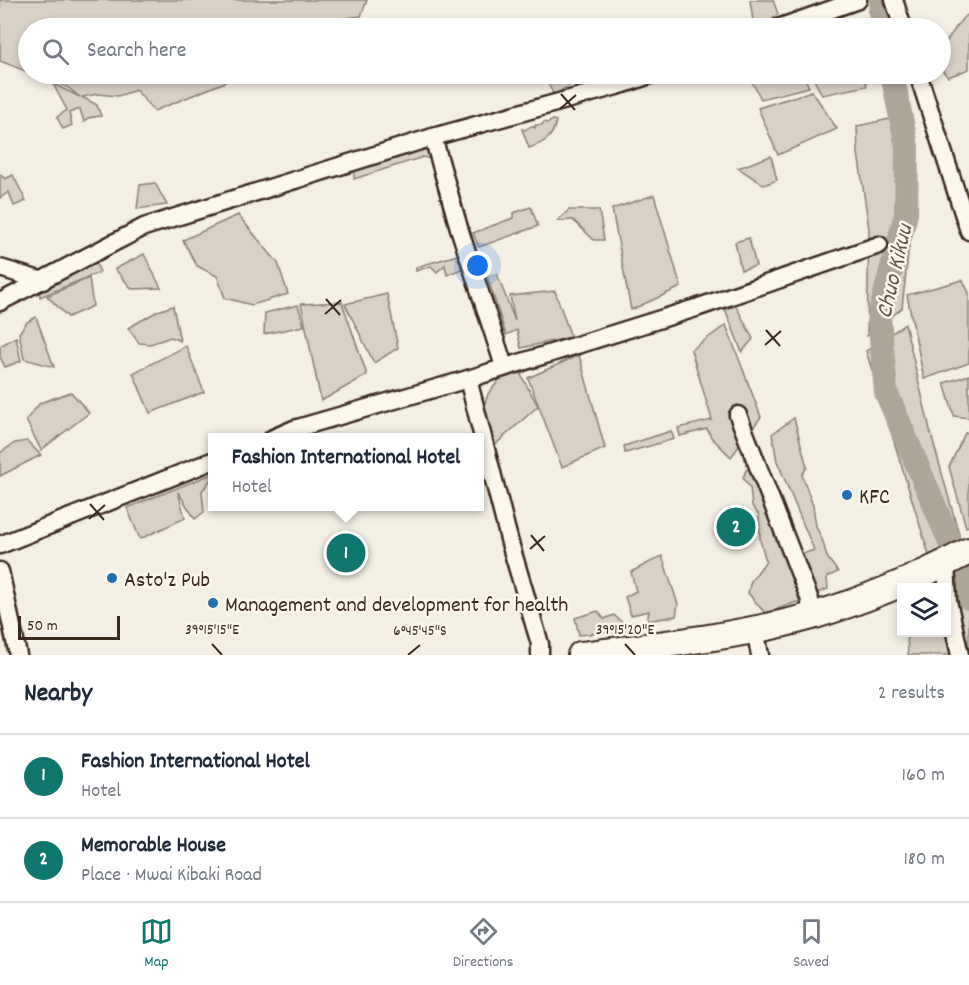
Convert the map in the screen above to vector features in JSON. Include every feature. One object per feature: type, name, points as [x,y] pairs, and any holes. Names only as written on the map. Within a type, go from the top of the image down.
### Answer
[{"type":"main road","points":[[581,655],[755,629],[811,616],[885,590],[955,558]]},
{"type":"street","points":[[807,18],[858,0]]},
{"type":"street","points":[[894,0],[900,18]]},
{"type":"street","points":[[0,302],[144,227],[433,137],[624,84]]},
{"type":"street","points":[[921,84],[969,231]]},
{"type":"street","points":[[433,137],[459,228],[504,366]]},
{"type":"street","points":[[285,433],[696,308],[879,245]]},
{"type":"street","points":[[0,268],[43,281]]},
{"type":"street","points":[[468,379],[482,433]]},
{"type":"street","points":[[738,415],[810,600],[811,616]]},
{"type":"street","points":[[484,441],[510,543],[540,644],[540,655]]},
{"type":"street","points":[[0,545],[208,463]]},
{"type":"street","points":[[955,558],[948,601],[960,655]]},
{"type":"street","points":[[0,571],[18,655]]},
{"type":"street","points":[[755,629],[760,655]]},
{"type":"shaded area","points":[[0,0],[367,0],[361,16],[347,18],[18,18],[18,68],[0,61]]},
{"type":"shaded area","points":[[750,0],[773,0],[778,14],[774,18],[753,18]]},
{"type":"shaded area","points":[[969,14],[969,69],[951,76],[951,35],[962,19]]},
{"type":"shaded area","points":[[53,84],[80,97],[59,84],[220,84],[154,111],[136,90],[118,96],[98,94],[82,97],[97,105],[101,116],[88,118],[84,122],[80,109],[69,113],[72,125],[63,129],[57,117],[67,110]]},
{"type":"shaded area","points":[[548,84],[572,84],[554,95]]},
{"type":"shaded area","points":[[753,84],[808,84],[809,87],[761,99]]},
{"type":"shaded area","points":[[816,84],[866,84],[867,86],[822,95]]},
{"type":"shaded area","points":[[812,91],[837,129],[778,155],[758,108]]},
{"type":"shaded area","points":[[890,119],[902,163],[895,223],[912,219],[902,308],[867,336],[869,229],[858,153],[857,126]]},
{"type":"shaded area","points":[[556,121],[555,127],[550,136],[529,148],[522,129],[525,130],[531,126],[535,128],[535,125],[542,125],[544,122],[548,123]]},
{"type":"shaded area","points":[[426,147],[435,152],[434,160],[423,157],[354,179],[354,170],[357,170],[359,165]]},
{"type":"shaded area","points":[[771,156],[777,180],[764,185],[738,168]]},
{"type":"shaded area","points":[[0,174],[5,179],[13,175],[26,201],[14,206],[9,192],[0,198]]},
{"type":"shaded area","points":[[155,183],[167,205],[137,209],[140,185]]},
{"type":"shaded area","points":[[654,195],[681,287],[631,310],[612,209]]},
{"type":"shaded area","points":[[531,207],[538,226],[479,247],[473,233],[513,218],[513,213]]},
{"type":"shaded area","points":[[569,210],[599,210],[604,240],[594,240],[573,220],[557,221]]},
{"type":"shaded area","points":[[238,215],[278,263],[288,294],[252,305],[225,298],[217,276],[197,266],[183,240]]},
{"type":"shaded area","points":[[749,238],[756,266],[741,270],[735,242]]},
{"type":"shaded area","points":[[144,254],[161,288],[132,289],[115,269]]},
{"type":"shaded area","points":[[461,254],[466,267],[447,275],[445,265],[437,272],[431,266],[416,271],[416,267]]},
{"type":"shaded area","points":[[94,259],[100,272],[40,297],[39,287]]},
{"type":"shaded area","points":[[497,274],[515,321],[510,296],[555,291],[571,337],[521,348],[517,330],[506,335],[487,276]]},
{"type":"shaded area","points":[[89,278],[93,306],[68,317],[47,296]]},
{"type":"shaded area","points":[[963,280],[969,293],[969,363],[924,379],[907,295]]},
{"type":"shaded area","points":[[387,294],[398,348],[374,363],[345,304]]},
{"type":"shaded area","points":[[342,302],[367,375],[321,401],[301,304]]},
{"type":"shaded area","points":[[298,305],[304,326],[264,334],[265,313]]},
{"type":"shaded area","points":[[173,306],[180,341],[171,337],[150,344],[139,343],[128,328],[158,311]]},
{"type":"shaded area","points":[[736,306],[753,339],[742,352],[725,309]]},
{"type":"shaded area","points":[[36,317],[54,367],[24,359],[19,333],[27,322]]},
{"type":"shaded area","points":[[905,324],[931,434],[960,538],[930,558],[866,351]]},
{"type":"shaded area","points":[[726,325],[761,417],[731,457],[711,437],[707,429],[680,436],[678,428],[712,420],[691,350]]},
{"type":"shaded area","points":[[16,337],[21,361],[5,367],[0,357],[0,346]]},
{"type":"shaded area","points":[[186,346],[204,392],[150,413],[133,373]]},
{"type":"shaded area","points":[[579,355],[605,448],[562,467],[528,378]]},
{"type":"shaded area","points":[[538,360],[521,375],[538,406],[496,444],[481,415],[488,394],[507,370]]},
{"type":"shaded area","points":[[969,375],[969,418],[954,416],[944,383]]},
{"type":"shaded area","points":[[71,392],[89,413],[41,450],[26,420],[40,403]]},
{"type":"shaded area","points":[[794,418],[807,467],[802,475],[813,506],[816,526],[827,557],[838,572],[827,577],[828,589],[817,593],[810,584],[803,554],[814,550],[777,461],[772,434]]},
{"type":"shaded area","points":[[671,431],[674,439],[625,453],[624,446]]},
{"type":"shaded area","points":[[969,432],[969,526],[966,527],[949,467],[965,433]]},
{"type":"shaded area","points":[[27,441],[41,455],[0,476],[0,453],[15,443]]},
{"type":"shaded area","points":[[755,469],[780,496],[793,532],[803,600],[765,613],[748,593],[751,581],[766,561],[760,540],[759,515],[752,506],[750,488],[743,478],[746,470]]},
{"type":"shaded area","points":[[208,476],[208,483],[202,491],[204,512],[195,519],[178,492],[185,518],[140,539],[127,508]]},
{"type":"shaded area","points":[[662,556],[678,604],[676,616],[647,621],[649,611],[631,615],[625,597],[636,591],[631,572]]},
{"type":"shaded area","points":[[966,574],[969,587],[969,655],[908,655],[907,637],[951,637],[951,587]]},
{"type":"shaded area","points":[[598,611],[604,619],[614,615],[630,630],[579,635],[575,618]]},
{"type":"waterway","name":"Chuo Kikuu","points":[[881,0],[881,18]]},
{"type":"waterway","name":"Chuo Kikuu","points":[[880,12],[883,18]]},
{"type":"waterway","name":"Chuo Kikuu","points":[[894,84],[907,147],[906,214],[879,317],[886,392],[966,582],[969,598]]},
{"type":"waterway","points":[[963,189],[969,202]]},
{"type":"waterway","name":"Chuo Kikuu","points":[[951,575],[969,565]]},
{"type":"place","name":"KFC","points":[[847,495]]},
{"type":"place","name":"Memorable House","points":[[736,527]]},
{"type":"place","name":"Fashion International Hotel","points":[[346,553]]},
{"type":"place","name":"Asto'z Pub","points":[[112,578]]},
{"type":"place","name":"Management and development for health","points":[[213,603]]}]
